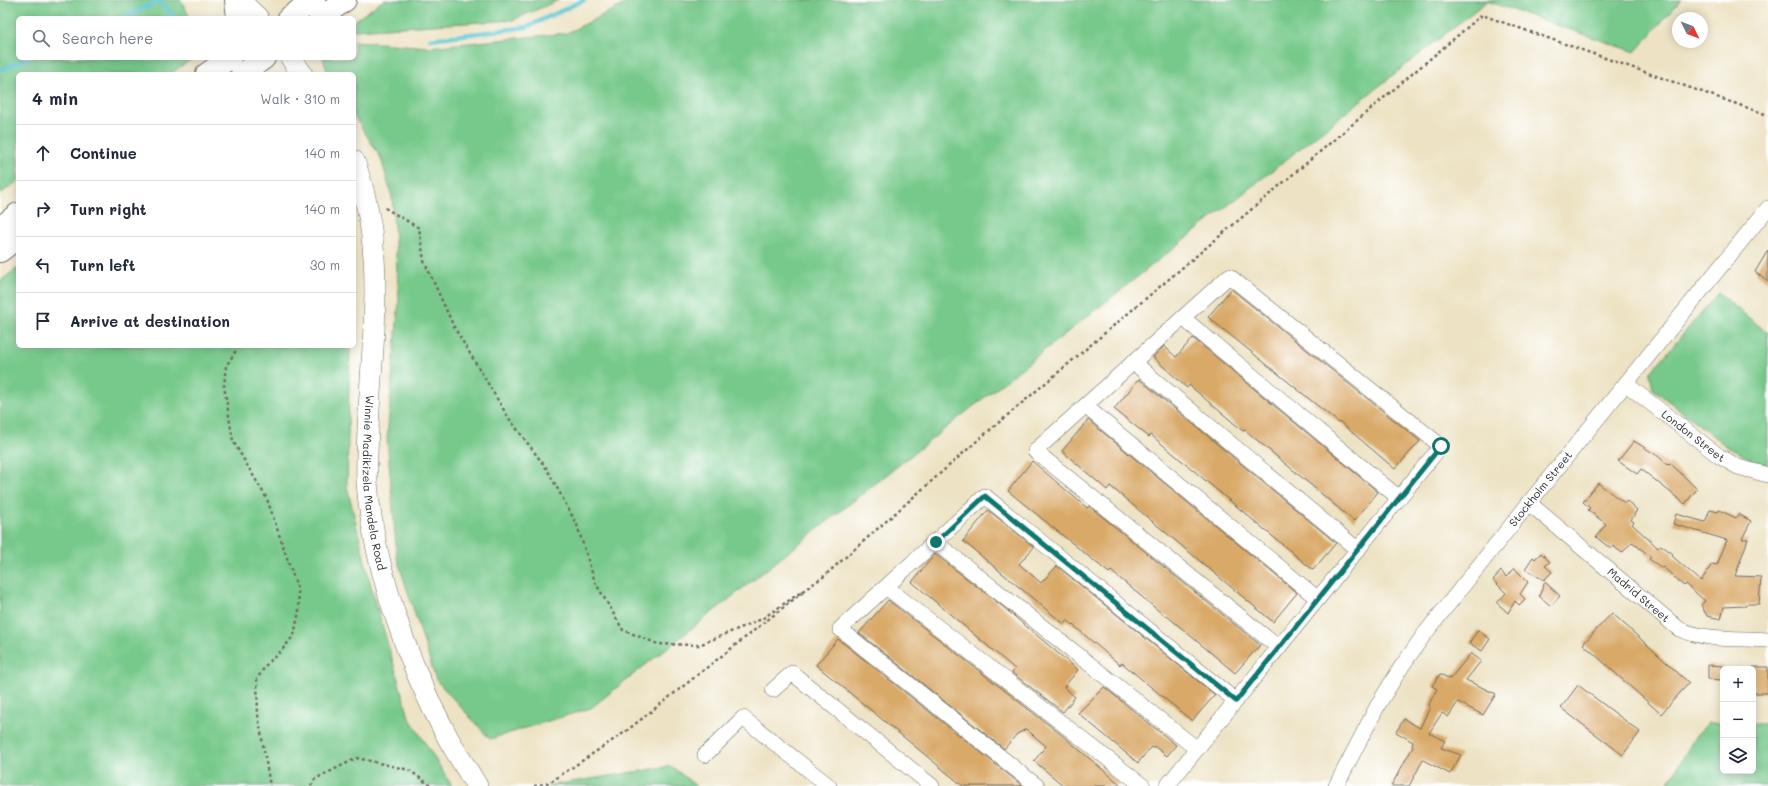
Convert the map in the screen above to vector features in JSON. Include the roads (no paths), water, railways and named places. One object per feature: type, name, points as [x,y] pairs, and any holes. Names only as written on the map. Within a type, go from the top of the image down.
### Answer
[{"type":"main road","points":[[236,0],[238,16]]},
{"type":"main road","points":[[239,0],[256,16]]},
{"type":"main road","points":[[292,16],[314,0]]},
{"type":"main road","points":[[323,16],[345,0]]},
{"type":"main road","points":[[245,72],[261,60]]},
{"type":"main road","points":[[292,60],[301,72]]},
{"type":"main road","name":"Winnie Madikizela Mandela Road","points":[[356,167],[366,197],[374,247],[375,316],[367,482],[381,568],[410,656],[447,735],[477,786]]},
{"type":"main road","points":[[0,228],[16,216]]},
{"type":"main road","points":[[0,251],[16,239]]},
{"type":"street","name":"Stockholm Street","points":[[1336,786],[1379,703],[1423,636],[1768,208]]},
{"type":"street","points":[[1168,786],[1197,749],[1279,648],[1318,599],[1358,550],[1441,446],[1229,276],[1035,451],[1279,648]]},
{"type":"street","points":[[1183,318],[1399,498]]},
{"type":"street","points":[[1134,362],[1358,550]]},
{"type":"street","name":"London Street","points":[[1626,384],[1719,456],[1738,467],[1768,475]]},
{"type":"street","points":[[1085,406],[1318,599]]},
{"type":"street","points":[[1037,786],[840,629],[985,496],[1236,701]]},
{"type":"street","name":"Madrid Street","points":[[1529,503],[1679,630],[1689,634],[1710,637],[1768,640]]},
{"type":"street","points":[[936,542],[1197,749]]},
{"type":"street","points":[[886,587],[1143,786]]},
{"type":"street","points":[[773,690],[792,673],[932,786]]},
{"type":"street","points":[[705,755],[743,718],[829,786]]},
{"type":"waterway","points":[[430,39],[527,27],[584,0]]},
{"type":"waterway","points":[[126,16],[159,1],[173,16]]},
{"type":"waterway","points":[[0,70],[25,60]]}]
